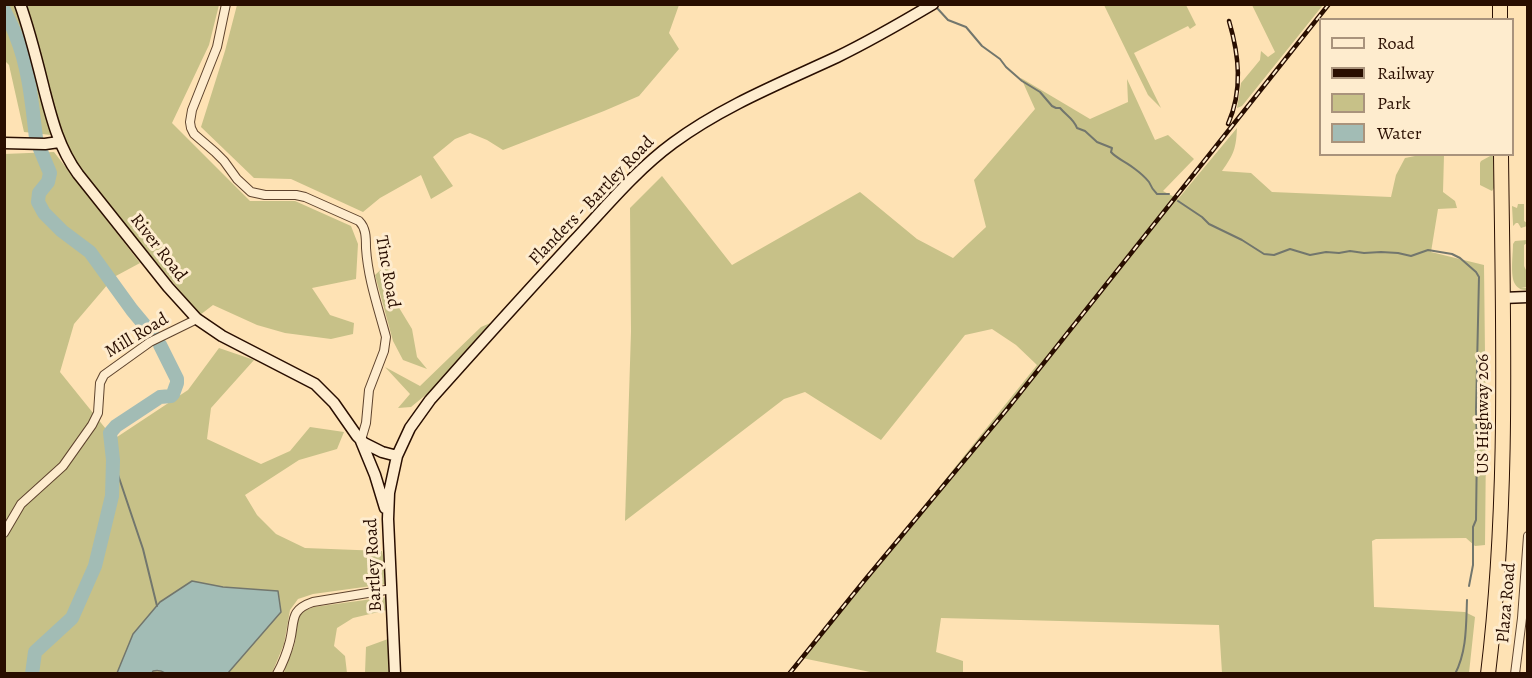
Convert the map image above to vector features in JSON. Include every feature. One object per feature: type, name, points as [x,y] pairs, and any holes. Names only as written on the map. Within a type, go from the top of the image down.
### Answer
[{"type":"highway","name":"US Highway 206","points":[[1488,674],[1496,592],[1503,474],[1501,156]]},
{"type":"main road","name":"River Road","points":[[20,4],[59,142],[65,154],[78,174],[168,287],[196,319],[222,336],[319,387],[334,403],[361,440],[374,449],[397,456]]},
{"type":"main road","name":"Flanders - Bartley Road","points":[[397,456],[410,428],[430,400],[579,236],[651,161],[674,143],[731,107],[840,55],[933,4]]},
{"type":"main road","points":[[6,143],[59,142]]},
{"type":"main road","points":[[1502,298],[1527,297]]},
{"type":"main road","name":"River Road","points":[[361,440],[375,475],[388,519]]},
{"type":"main road","name":"Bartley Road","points":[[395,674],[388,519],[389,493],[397,456]]},
{"type":"street","name":"Tinc Road","points":[[226,4],[217,47],[192,110],[191,128],[251,192],[265,195],[296,195],[311,199],[363,225],[369,272],[386,343],[369,390],[366,423],[361,440]]},
{"type":"street","name":"Mill Road","points":[[4,532],[21,504],[63,466],[92,425],[98,413],[100,383],[104,375],[150,342],[196,319]]},
{"type":"street","name":"Plaza Road","points":[[1515,674],[1522,618],[1527,536]]},
{"type":"street","points":[[277,674],[287,652],[296,614],[303,606],[313,602],[392,590]]},
{"type":"green space","points":[[5,5],[15,5],[21,21],[51,135],[24,132],[9,65],[5,61]]},
{"type":"green space","points":[[25,5],[219,5],[209,45],[172,123],[250,201],[295,201],[351,226],[358,244],[356,279],[312,288],[330,315],[354,323],[353,334],[331,339],[285,333],[257,325],[213,305],[200,315],[78,167],[64,142]]},
{"type":"green space","points":[[237,5],[679,5],[669,33],[679,49],[639,96],[503,150],[470,133],[455,139],[433,157],[453,186],[431,199],[421,175],[380,198],[363,212],[291,179],[254,178],[201,127]]},
{"type":"green space","points":[[1104,5],[1186,5],[1196,25],[1190,29],[1188,26],[1134,53],[1161,108],[1148,95]]},
{"type":"green space","points":[[1252,5],[1323,5],[1242,106],[1237,108],[1241,83],[1260,60],[1261,51],[1268,57],[1275,52]]},
{"type":"green space","points":[[1021,78],[1090,119],[1128,102],[1127,79],[1155,140],[1168,135],[1194,159],[1163,191],[1178,199],[1237,128],[1234,151],[1222,171],[1251,173],[1272,192],[1391,197],[1396,175],[1405,158],[1444,156],[1443,192],[1455,201],[1457,208],[1438,209],[1431,252],[1484,265],[1485,545],[1475,546],[1466,538],[1376,539],[1372,541],[1374,607],[1465,612],[1475,617],[1469,673],[1222,673],[1219,625],[941,618],[936,652],[963,661],[963,673],[875,673],[802,658],[1037,365],[1016,345],[992,329],[965,335],[881,440],[805,392],[784,399],[625,521],[631,332],[630,208],[662,176],[732,265],[860,192],[917,239],[953,258],[986,227],[974,180],[1035,109]]},
{"type":"green space","points":[[54,152],[140,263],[114,277],[74,324],[60,372],[114,439],[188,390],[219,348],[254,360],[211,408],[207,439],[261,464],[290,451],[310,427],[344,432],[337,449],[299,460],[245,495],[257,515],[276,534],[305,548],[382,551],[387,575],[386,584],[313,594],[298,599],[290,610],[284,644],[272,673],[5,673],[4,154]]},
{"type":"green space","points":[[1493,156],[1494,188],[1492,191],[1480,185],[1481,161]]},
{"type":"green space","points":[[1518,204],[1524,204],[1524,221],[1527,223],[1527,226],[1521,228],[1518,223],[1513,226],[1512,206],[1517,208]]},
{"type":"green space","points":[[1527,240],[1524,245],[1524,266],[1527,272],[1527,287],[1521,288],[1527,288],[1527,290],[1520,289],[1515,284],[1512,265],[1513,244],[1515,241]]},
{"type":"green space","points":[[387,264],[398,306],[412,329],[417,357],[427,369],[403,360],[393,341],[375,275]]},
{"type":"green space","points":[[493,322],[428,393],[411,407],[398,408],[410,394],[385,367],[420,386],[481,327]]},
{"type":"green space","points":[[387,597],[387,610],[353,618],[337,628],[334,646],[345,656],[347,673],[284,674],[295,642],[297,621],[303,612],[314,607]]},
{"type":"green space","points":[[388,639],[389,673],[365,673],[366,647]]},
{"type":"water","points":[[192,581],[223,587],[278,591],[281,612],[228,673],[165,673],[158,670],[152,673],[117,673],[133,634],[160,602]]},
{"type":"waterway","points":[[937,8],[948,20],[966,27],[982,46],[1000,59],[1022,81],[1040,92],[1052,106],[1060,108],[1077,128],[1085,131],[1097,142],[1112,148],[1111,152],[1142,175],[1157,194],[1169,194]]},
{"type":"waterway","points":[[4,10],[15,33],[24,61],[36,138]]},
{"type":"waterway","points":[[40,149],[50,173],[48,182],[39,193],[38,202],[44,213],[62,231],[90,252],[152,334]]},
{"type":"waterway","points":[[1178,201],[1209,224],[1264,254],[1274,255],[1290,249],[1310,255],[1350,251],[1398,253],[1411,256],[1428,250],[1452,254],[1476,272],[1479,277],[1476,520],[1473,527],[1473,565],[1469,586]]},
{"type":"waterway","points":[[32,674],[35,652],[72,618],[95,566],[112,496],[113,460],[110,433],[116,426],[160,397],[173,394],[177,379],[160,345]]},
{"type":"waterway","points":[[113,460],[143,549],[157,606]]},
{"type":"waterway","points":[[1455,674],[1464,647],[1467,600]]},
{"type":"railway","points":[[789,674],[1008,408],[1329,4]]},
{"type":"railway","points":[[1228,124],[1238,85],[1237,60],[1229,21]]}]
